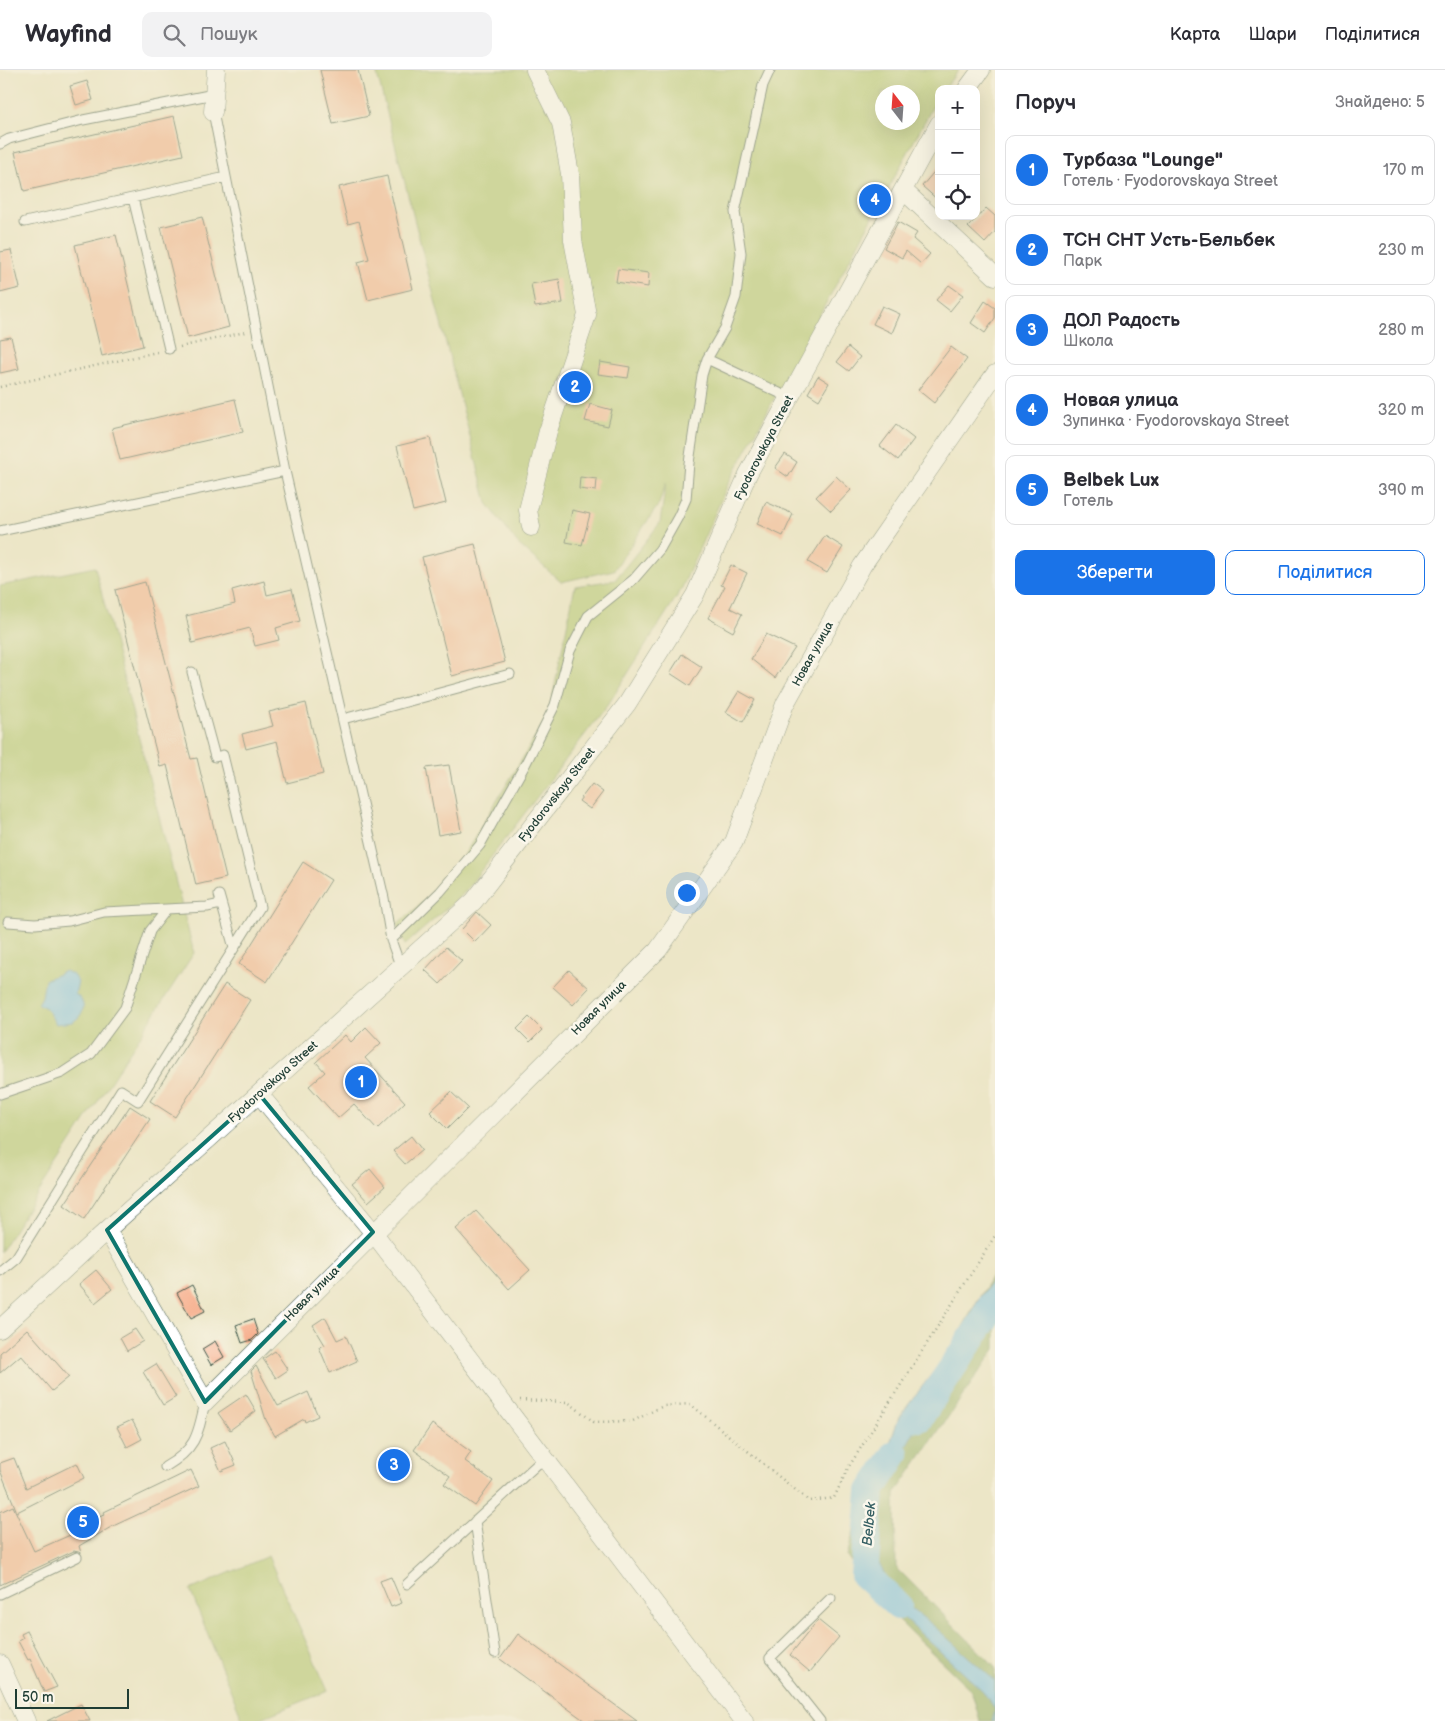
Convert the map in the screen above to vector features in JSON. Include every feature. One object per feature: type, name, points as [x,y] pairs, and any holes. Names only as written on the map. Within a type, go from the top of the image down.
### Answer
[{"type":"street","points":[[213,112],[216,70]]},
{"type":"street","points":[[531,528],[528,510],[548,431],[587,314],[573,240],[570,174],[561,123],[535,70]]},
{"type":"street","points":[[970,85],[982,70]]},
{"type":"street","name":"Fyodorovskaya Street","points":[[0,1329],[107,1230],[402,968],[474,901],[627,704],[695,595],[748,474],[936,130]]},
{"type":"street","points":[[903,190],[995,276]]},
{"type":"street","name":"Новая улица","points":[[206,1402],[372,1232],[658,950],[734,842],[785,704],[862,566],[995,374]]},
{"type":"street","points":[[259,1094],[372,1232],[744,1721]]},
{"type":"street","points":[[107,1230],[206,1402]]},
{"type":"street","points":[[0,1664],[26,1721]]},
{"type":"lane","points":[[391,940],[440,892],[480,845],[526,764],[555,705],[570,651],[588,616],[634,579],[660,549],[678,518],[686,499],[689,462],[702,375],[707,359],[725,328],[736,297],[740,253],[735,212],[763,85],[770,70]]},
{"type":"lane","points":[[0,144],[10,139],[83,120],[214,94]]},
{"type":"lane","points":[[213,112],[285,471],[384,898],[391,940],[402,968]]},
{"type":"lane","points":[[25,222],[226,177]]},
{"type":"lane","points":[[132,198],[169,349]]},
{"type":"lane","points":[[707,359],[790,398]]},
{"type":"lane","points":[[0,531],[285,471]]},
{"type":"lane","points":[[0,1272],[16,1258],[121,1090],[138,1101],[260,907],[223,755],[214,757],[192,672]]},
{"type":"lane","points":[[343,719],[510,674]]},
{"type":"lane","points":[[218,895],[234,948]]},
{"type":"lane","points":[[8,922],[35,924],[69,921],[104,912],[221,904]]},
{"type":"lane","points":[[0,1094],[62,1073],[91,1054],[125,1008],[150,931],[167,909]]},
{"type":"lane","points":[[165,1467],[185,1456],[194,1441],[206,1402]]},
{"type":"lane","points":[[406,1584],[544,1459]]},
{"type":"lane","points":[[476,1521],[495,1653]]},
{"type":"lane","points":[[0,1594],[76,1558]]},
{"type":"lane","points":[[820,1721],[770,1658],[831,1598]]},
{"type":"path","points":[[0,387],[257,329]]},
{"type":"path","points":[[497,1394],[512,1400],[568,1402],[594,1422],[633,1421],[663,1406],[690,1404],[809,1502],[834,1498],[848,1468],[995,1236]]},
{"type":"highlighted area","points":[[259,1094],[373,1232],[205,1402],[107,1230]]},
{"type":"green space","points":[[376,70],[959,70],[947,85],[935,85],[935,102],[729,482],[681,590],[609,703],[463,894],[405,945],[397,925],[451,877],[549,714],[575,586],[615,580],[660,523],[666,483],[659,504],[614,570],[561,582],[517,543],[487,503]]},
{"type":"green space","points":[[95,567],[194,953],[0,1252],[0,586]]},
{"type":"green space","points":[[995,1270],[995,1349],[895,1494],[896,1567],[995,1667],[995,1721],[980,1721],[971,1690],[877,1600],[847,1556],[860,1508]]},
{"type":"green space","points":[[268,1556],[328,1691],[254,1721],[243,1721],[190,1590]]},
{"type":"water","points":[[65,971],[72,974],[78,982],[75,994],[82,1002],[83,1007],[79,1017],[73,1022],[56,1024],[46,1008],[38,1004],[42,997],[45,980]]},
{"type":"water","points":[[995,1276],[995,1303],[940,1387],[886,1480],[876,1528],[874,1553],[887,1580],[907,1605],[935,1627],[995,1681],[995,1710],[983,1691],[878,1594],[855,1552],[860,1529],[899,1417],[963,1333],[977,1301]]},
{"type":"water","points":[[995,1710],[995,1721],[992,1721]]},
{"type":"building","points":[[320,70],[358,70],[369,116],[333,124]]},
{"type":"building","points":[[87,81],[93,100],[76,105],[70,86]]},
{"type":"building","points":[[174,116],[183,155],[24,191],[15,152]]},
{"type":"building","points":[[935,171],[935,197],[922,186]]},
{"type":"building","points":[[387,176],[413,289],[368,300],[358,262],[369,259],[359,221],[348,224],[339,187]]},
{"type":"building","points":[[986,208],[995,216],[995,232],[985,243],[968,227],[975,220],[980,220],[980,214]]},
{"type":"building","points":[[202,217],[229,327],[188,338],[161,227]]},
{"type":"building","points":[[898,222],[917,233],[913,239],[930,254],[921,264],[906,251],[902,258],[884,248]]},
{"type":"building","points":[[116,235],[143,346],[102,356],[75,245]]},
{"type":"building","points":[[11,250],[20,288],[0,293],[0,252]]},
{"type":"building","points":[[618,269],[649,273],[648,287],[616,282]]},
{"type":"building","points":[[559,279],[563,303],[535,307],[531,284]]},
{"type":"building","points":[[949,285],[963,295],[950,311],[936,300]]},
{"type":"building","points":[[985,301],[995,308],[995,318],[985,333],[971,323]]},
{"type":"building","points":[[882,306],[900,314],[892,333],[873,324]]},
{"type":"building","points":[[11,337],[19,369],[0,373],[0,339]]},
{"type":"building","points":[[848,347],[860,357],[849,371],[837,362]]},
{"type":"building","points":[[951,347],[967,359],[934,403],[918,390]]},
{"type":"building","points":[[600,362],[630,367],[628,378],[598,374]]},
{"type":"building","points":[[818,376],[829,383],[819,400],[808,393]]},
{"type":"building","points":[[235,399],[243,432],[120,460],[112,428]]},
{"type":"building","points":[[590,404],[612,410],[608,426],[585,421]]},
{"type":"building","points":[[896,425],[914,439],[898,460],[880,446]]},
{"type":"building","points":[[430,438],[446,503],[413,511],[397,446]]},
{"type":"building","points":[[785,454],[797,462],[788,477],[775,468]]},
{"type":"building","points":[[836,476],[851,490],[831,511],[816,497]]},
{"type":"building","points":[[580,477],[597,479],[596,491],[579,489]]},
{"type":"building","points":[[766,502],[793,514],[783,536],[757,524]]},
{"type":"building","points":[[572,510],[590,514],[582,545],[566,542]]},
{"type":"building","points":[[825,536],[843,547],[827,573],[808,562]]},
{"type":"building","points":[[475,544],[505,662],[452,676],[422,557]]},
{"type":"building","points":[[731,565],[747,573],[730,608],[742,614],[733,632],[708,618],[725,586],[721,585]]},
{"type":"building","points":[[264,581],[267,595],[292,589],[300,621],[276,628],[279,640],[255,646],[250,628],[192,643],[186,616],[235,604],[232,590]]},
{"type":"building","points":[[145,582],[191,759],[197,758],[226,878],[196,885],[167,765],[160,767],[115,590]]},
{"type":"building","points":[[766,634],[795,648],[775,678],[751,659]]},
{"type":"building","points":[[682,654],[702,667],[690,686],[670,673]]},
{"type":"building","points":[[739,691],[755,700],[743,722],[726,712]]},
{"type":"building","points":[[306,703],[323,774],[287,783],[277,741],[246,749],[242,734],[273,726],[269,712]]},
{"type":"building","points":[[449,765],[461,831],[438,835],[426,768]]},
{"type":"building","points":[[592,784],[603,792],[590,809],[579,801]]},
{"type":"building","points":[[303,862],[331,880],[267,982],[239,964]]},
{"type":"building","points":[[477,912],[491,925],[475,942],[462,929]]},
{"type":"building","points":[[446,947],[462,961],[440,984],[425,970]]},
{"type":"building","points":[[569,970],[589,988],[573,1005],[553,987]]},
{"type":"building","points":[[225,984],[250,1000],[175,1117],[150,1101]]},
{"type":"building","points":[[529,1017],[542,1030],[530,1042],[517,1029]]},
{"type":"building","points":[[366,1027],[381,1043],[365,1058],[405,1102],[377,1129],[354,1104],[338,1118],[309,1086],[325,1072],[316,1062],[345,1035],[351,1042]]},
{"type":"building","points":[[451,1092],[468,1108],[447,1129],[430,1112]]},
{"type":"building","points":[[130,1106],[150,1119],[84,1219],[64,1205]]},
{"type":"building","points":[[411,1136],[422,1150],[405,1164],[393,1151]]},
{"type":"building","points":[[370,1169],[385,1187],[368,1202],[352,1184]]},
{"type":"building","points":[[476,1211],[530,1270],[509,1289],[456,1229]]},
{"type":"building","points":[[96,1270],[112,1289],[95,1303],[79,1284]]},
{"type":"building","points":[[192,1285],[205,1311],[191,1318],[177,1293]]},
{"type":"building","points":[[325,1317],[337,1340],[346,1336],[357,1361],[330,1373],[319,1347],[325,1345],[313,1325]]},
{"type":"building","points":[[253,1319],[258,1334],[252,1340],[242,1343],[236,1325]]},
{"type":"building","points":[[27,1329],[69,1377],[52,1391],[21,1355],[0,1373],[0,1353]]},
{"type":"building","points":[[135,1329],[143,1341],[127,1351],[120,1338]]},
{"type":"building","points":[[215,1341],[224,1357],[211,1365],[202,1349]]},
{"type":"building","points":[[275,1351],[288,1370],[276,1378],[263,1359]]},
{"type":"building","points":[[156,1364],[176,1397],[163,1405],[143,1372]]},
{"type":"building","points":[[256,1366],[278,1406],[308,1392],[318,1416],[305,1422],[304,1419],[275,1436],[266,1420],[251,1371]]},
{"type":"building","points":[[246,1394],[256,1411],[230,1430],[218,1413]]},
{"type":"building","points":[[132,1420],[142,1439],[127,1447],[117,1427]]},
{"type":"building","points":[[432,1424],[471,1452],[465,1461],[493,1481],[475,1506],[444,1484],[450,1476],[414,1450]]},
{"type":"building","points":[[225,1441],[236,1465],[221,1471],[210,1448]]},
{"type":"building","points":[[14,1458],[26,1488],[77,1463],[84,1478],[17,1512],[0,1470],[0,1463]]},
{"type":"building","points":[[191,1470],[199,1486],[111,1527],[79,1546],[81,1553],[74,1551],[0,1585],[0,1512],[13,1506],[34,1551],[68,1536],[105,1514],[104,1512]]},
{"type":"building","points":[[391,1577],[402,1603],[391,1607],[380,1581]]},
{"type":"building","points":[[818,1620],[839,1637],[810,1672],[790,1655]]},
{"type":"building","points":[[27,1631],[57,1687],[44,1692],[30,1659],[28,1660],[18,1641],[23,1638],[21,1634]]},
{"type":"building","points":[[518,1634],[637,1721],[585,1721],[500,1659]]},
{"type":"building","points":[[81,1704],[90,1721],[47,1721]]},
{"type":"waterway","name":"Belbek","points":[[919,1418],[995,1303]]},
{"type":"waterway","name":"Belbek","points":[[895,1454],[871,1491],[864,1575],[898,1606]]},
{"type":"place","name":"Новая улица","points":[[875,200]]},
{"type":"place","name":"ТСН СНТ Усть-Бельбек","points":[[575,387]]},
{"type":"place","name":"Турбаза \"Lounge\"","points":[[361,1082]]},
{"type":"place","name":"ДОЛ Радость","points":[[394,1465]]},
{"type":"place","name":"Belbek Lux","points":[[83,1522]]}]
